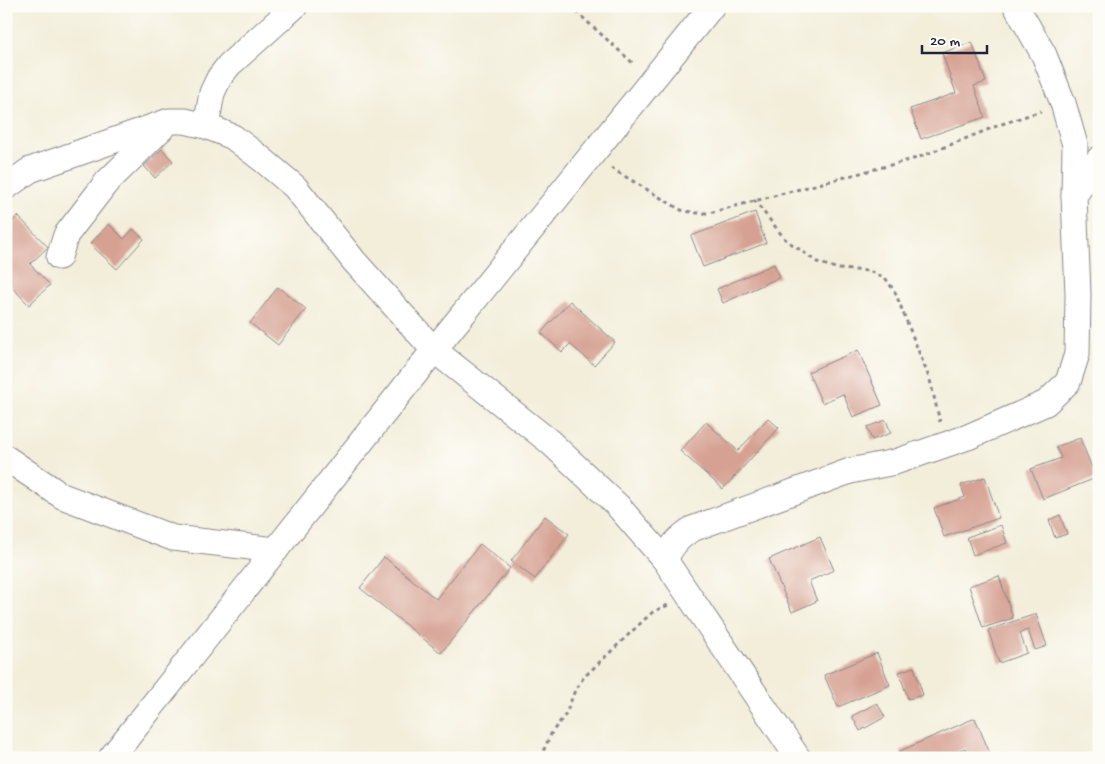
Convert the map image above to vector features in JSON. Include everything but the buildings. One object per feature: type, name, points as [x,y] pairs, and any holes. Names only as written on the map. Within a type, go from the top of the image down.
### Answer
[{"type":"street","points":[[206,126],[212,93],[218,78],[229,65],[295,6]]},
{"type":"street","points":[[112,758],[434,350],[712,6]]},
{"type":"street","points":[[665,560],[672,546],[681,536],[692,529],[850,471],[895,462],[968,436],[1046,402],[1068,382],[1077,354],[1078,294],[1074,196],[1075,145],[1064,103],[1044,55],[1016,6]]},
{"type":"street","points":[[59,257],[66,235],[106,183],[169,120]]},
{"type":"street","points":[[6,187],[30,170],[169,120],[185,121],[206,126],[233,137],[294,187],[354,261],[434,350],[550,442],[617,505],[665,560],[798,758]]},
{"type":"street","points":[[1074,196],[1099,159]]},
{"type":"street","points":[[6,458],[62,496],[173,538],[276,550]]},
{"type":"path","points":[[570,6],[652,81]]},
{"type":"path","points":[[591,156],[681,210],[709,213],[916,158],[1002,124],[1064,103]]},
{"type":"path","points":[[754,200],[785,239],[816,262],[838,269],[869,270],[886,279],[895,292],[930,380],[946,444]]},
{"type":"path","points":[[540,758],[552,732],[566,714],[575,690],[584,677],[653,612],[689,595]]}]
